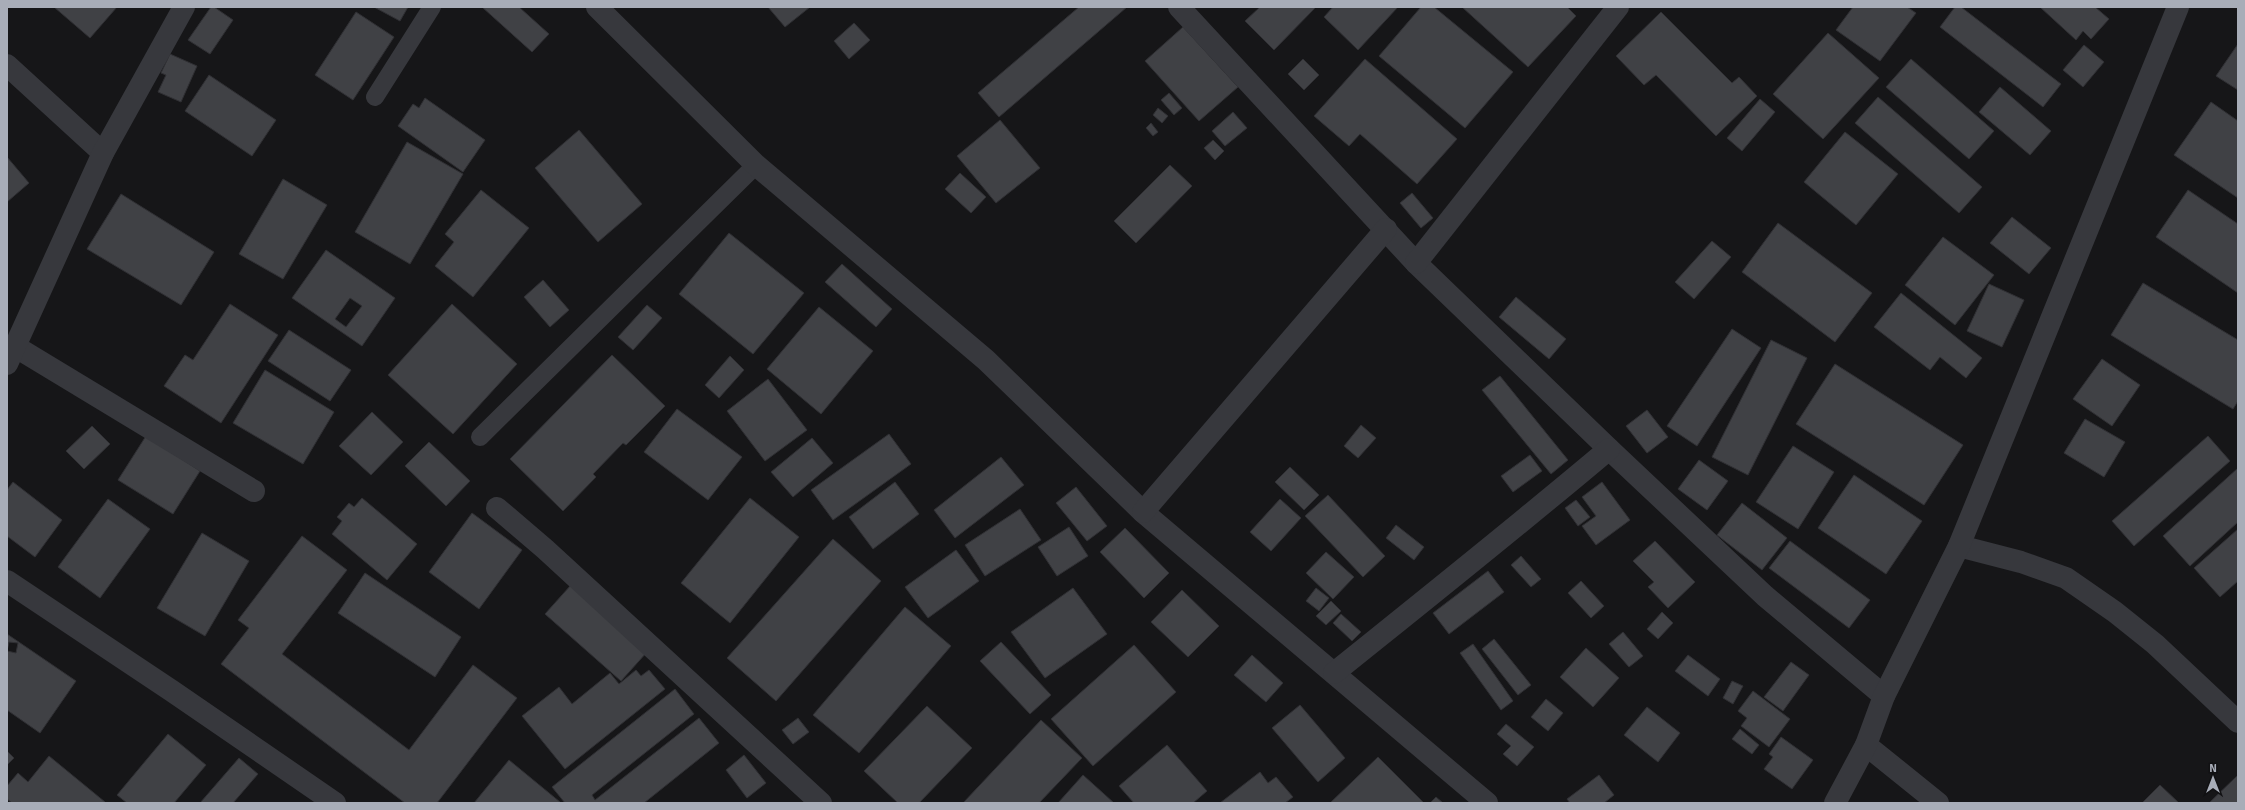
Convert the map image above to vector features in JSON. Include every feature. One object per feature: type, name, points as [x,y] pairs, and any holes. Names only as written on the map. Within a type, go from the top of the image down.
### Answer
[{"type":"street","points":[[184,7],[103,153],[12,355],[254,491]]},
{"type":"street","points":[[597,7],[756,164],[986,360],[1143,512],[1487,803]]},
{"type":"street","points":[[1179,7],[1416,263],[1765,596],[1884,696]]},
{"type":"street","points":[[1416,263],[1618,7]]},
{"type":"street","points":[[1835,803],[1866,746],[1884,696],[1959,546],[2178,7]]},
{"type":"street","points":[[7,65],[103,153]]},
{"type":"street","points":[[1143,512],[1386,229]]},
{"type":"street","points":[[1334,673],[1461,569],[1499,542],[1610,449]]},
{"type":"street","points":[[497,508],[545,549],[821,803]]},
{"type":"street","points":[[1959,546],[2021,562],[2066,578],[2115,612],[2156,644],[2238,722]]},
{"type":"street","points":[[7,581],[172,690],[336,803]]},
{"type":"street","points":[[1866,746],[1938,803]]},
{"type":"lane","points":[[375,97],[432,7]]},
{"type":"lane","points":[[480,437],[756,164]]},
{"type":"building","points":[[54,7],[117,7],[90,38]]},
{"type":"building","points":[[211,7],[214,7],[233,20],[210,54],[188,40]]},
{"type":"building","points":[[374,7],[408,7],[400,21]]},
{"type":"building","points":[[482,7],[519,7],[549,34],[532,52]]},
{"type":"building","points":[[768,7],[810,7],[785,27]]},
{"type":"building","points":[[1079,7],[1127,7],[999,117],[978,93]]},
{"type":"building","points":[[1260,7],[1316,7],[1274,50],[1245,21]]},
{"type":"building","points":[[1333,7],[1398,7],[1358,50],[1324,17]]},
{"type":"building","points":[[1421,7],[1434,7],[1513,72],[1465,128],[1379,56]]},
{"type":"building","points":[[1462,7],[1567,7],[1576,16],[1528,67]]},
{"type":"building","points":[[1853,7],[1907,7],[1916,13],[1880,61],[1836,30]]},
{"type":"building","points":[[1955,7],[1961,7],[2061,84],[2043,107],[1940,27]]},
{"type":"building","points":[[2040,7],[2095,7],[2109,19],[2091,39],[2083,31],[2076,40]]},
{"type":"building","points":[[356,12],[394,37],[353,100],[315,75]]},
{"type":"building","points":[[1661,12],[1732,83],[1739,77],[1757,96],[1716,136],[1656,75],[1644,85],[1616,56]]},
{"type":"building","points":[[854,23],[870,40],[849,59],[834,41]]},
{"type":"building","points":[[1183,27],[1238,87],[1199,121],[1145,61]]},
{"type":"building","points":[[1828,33],[1879,78],[1823,139],[1773,94]]},
{"type":"building","points":[[2238,44],[2238,90],[2216,76]]},
{"type":"building","points":[[2084,45],[2104,62],[2083,87],[2063,70]]},
{"type":"building","points":[[170,54],[197,66],[181,102],[158,92],[166,75],[161,73]]},
{"type":"building","points":[[1303,59],[1319,75],[1304,90],[1288,74]]},
{"type":"building","points":[[1365,59],[1457,139],[1417,184],[1360,134],[1349,146],[1314,116]]},
{"type":"building","points":[[1911,59],[1994,131],[1969,159],[1886,87]]},
{"type":"building","points":[[209,75],[276,120],[252,156],[185,111]]},
{"type":"building","points":[[2000,87],[2051,131],[2030,155],[1979,112]]},
{"type":"building","points":[[1169,93],[1182,108],[1174,115],[1161,100]]},
{"type":"building","points":[[1878,97],[1982,187],[1959,213],[1855,123]]},
{"type":"building","points":[[425,98],[485,140],[463,172],[398,126],[413,104],[419,108]]},
{"type":"building","points":[[1760,99],[1775,112],[1742,151],[1727,138]]},
{"type":"building","points":[[2211,102],[2238,121],[2238,198],[2174,155]]},
{"type":"building","points":[[1158,108],[1168,116],[1162,123],[1153,115]]},
{"type":"building","points":[[1233,112],[1247,128],[1225,146],[1212,131]]},
{"type":"building","points":[[1000,120],[1040,168],[996,203],[957,156]]},
{"type":"building","points":[[1151,123],[1158,132],[1153,136],[1146,128]]},
{"type":"building","points":[[579,130],[642,204],[598,242],[535,168]]},
{"type":"building","points":[[1845,132],[1898,174],[1856,225],[1804,182]]},
{"type":"building","points":[[1213,140],[1224,151],[1215,160],[1204,148]]},
{"type":"building","points":[[407,142],[463,174],[410,264],[355,232]]},
{"type":"building","points":[[7,157],[29,183],[7,202]]},
{"type":"building","points":[[1170,165],[1192,186],[1136,243],[1114,221]]},
{"type":"building","points":[[960,173],[986,197],[971,213],[945,189]]},
{"type":"building","points":[[283,179],[327,205],[283,279],[239,254]]},
{"type":"building","points":[[481,190],[529,228],[473,297],[435,266],[454,242],[445,234]]},
{"type":"building","points":[[2188,190],[2238,224],[2238,293],[2156,237]]},
{"type":"building","points":[[1412,193],[1433,218],[1421,228],[1400,203]]},
{"type":"building","points":[[121,194],[214,252],[181,305],[87,249]]},
{"type":"building","points":[[2012,217],[2051,248],[2029,274],[1990,243]]},
{"type":"building","points":[[1778,223],[1872,293],[1835,342],[1742,272]]},
{"type":"building","points":[[729,233],[804,293],[753,354],[679,294]]},
{"type":"building","points":[[1943,237],[1994,275],[1955,325],[1905,285]]},
{"type":"building","points":[[1712,241],[1731,257],[1694,299],[1675,282]]},
{"type":"building","points":[[326,250],[395,298],[362,346],[292,298]],"holes":[[[350,298],[362,306],[346,327],[335,319]]]},
{"type":"building","points":[[842,264],[892,309],[876,327],[825,282]]},
{"type":"building","points":[[543,280],[569,310],[550,327],[524,297]]},
{"type":"building","points":[[2143,283],[2238,340],[2238,401],[2233,409],[2111,335]]},
{"type":"building","points":[[1989,284],[2024,300],[2002,347],[1967,331]]},
{"type":"building","points":[[1901,293],[1982,358],[1966,378],[1940,357],[1930,370],[1874,327]]},
{"type":"building","points":[[1516,297],[1566,339],[1549,359],[1499,317]]},
{"type":"building","points":[[230,304],[278,335],[221,423],[164,386],[185,355],[193,360]]},
{"type":"building","points":[[452,304],[517,364],[453,434],[388,375]]},
{"type":"building","points":[[647,305],[662,318],[633,350],[618,337]]},
{"type":"building","points":[[819,307],[873,351],[821,414],[767,369]]},
{"type":"building","points":[[1732,329],[1761,348],[1697,446],[1667,426]]},
{"type":"building","points":[[289,330],[351,370],[330,401],[268,361]]},
{"type":"building","points":[[1771,340],[1807,358],[1748,475],[1712,457]]},
{"type":"building","points":[[612,355],[665,406],[626,445],[623,443],[593,474],[596,477],[563,511],[510,459]]},
{"type":"building","points":[[730,356],[744,370],[719,398],[705,385]]},
{"type":"building","points":[[2102,359],[2140,385],[2112,426],[2073,399]]},
{"type":"building","points":[[1835,364],[1963,445],[1924,505],[1796,424]]},
{"type":"building","points":[[265,370],[334,412],[303,464],[233,423]]},
{"type":"building","points":[[1500,376],[1568,460],[1551,474],[1482,390]]},
{"type":"building","points":[[768,379],[807,430],[765,461],[727,411]]},
{"type":"building","points":[[677,409],[742,457],[708,500],[644,452]]},
{"type":"building","points":[[1647,410],[1668,437],[1647,453],[1626,426]]},
{"type":"building","points":[[372,412],[403,442],[371,475],[339,446]]},
{"type":"building","points":[[2085,419],[2125,442],[2104,477],[2064,453]]},
{"type":"building","points":[[1361,425],[1376,438],[1358,458],[1344,446]]},
{"type":"building","points":[[92,426],[110,444],[84,469],[66,451]]},
{"type":"building","points":[[889,434],[911,464],[833,520],[811,490]]},
{"type":"building","points":[[146,436],[200,471],[173,514],[118,480]]},
{"type":"building","points":[[2208,436],[2230,461],[2134,546],[2112,521]]},
{"type":"building","points":[[812,438],[833,463],[793,497],[771,472]]},
{"type":"building","points":[[429,442],[470,481],[446,506],[405,466]]},
{"type":"building","points":[[1793,446],[1834,472],[1798,529],[1756,502]]},
{"type":"building","points":[[1530,455],[1542,471],[1513,492],[1501,476]]},
{"type":"building","points":[[1001,457],[1024,485],[955,538],[934,510]]},
{"type":"building","points":[[1699,460],[1728,481],[1707,510],[1678,489]]},
{"type":"building","points":[[1290,467],[1319,495],[1304,510],[1275,482]]},
{"type":"building","points":[[2238,468],[2238,522],[2190,566],[2163,536]]},
{"type":"building","points":[[1854,475],[1922,521],[1886,574],[1818,528]]},
{"type":"building","points":[[13,482],[62,520],[35,557],[7,536],[7,490]]},
{"type":"building","points":[[895,482],[919,514],[873,549],[849,517]]},
{"type":"building","points":[[1602,482],[1630,520],[1596,545],[1582,526],[1596,516],[1582,497]]},
{"type":"building","points":[[1076,487],[1107,526],[1087,541],[1056,503]]},
{"type":"building","points":[[1328,495],[1385,556],[1363,577],[1305,516]]},
{"type":"building","points":[[362,498],[417,544],[387,580],[332,534],[342,521],[337,517],[349,503],[354,507]]},
{"type":"building","points":[[750,498],[799,537],[730,623],[681,583]]},
{"type":"building","points":[[108,499],[150,529],[100,598],[58,567]]},
{"type":"building","points":[[1280,499],[1301,518],[1271,551],[1250,532]]},
{"type":"building","points":[[1576,500],[1590,517],[1578,526],[1565,508]]},
{"type":"building","points":[[1742,503],[1787,538],[1762,570],[1717,535]]},
{"type":"building","points":[[1020,509],[1041,540],[985,576],[965,545]]},
{"type":"building","points":[[472,513],[522,550],[479,609],[429,572]]},
{"type":"building","points":[[1396,525],[1424,547],[1414,560],[1386,538]]},
{"type":"building","points":[[1069,527],[1088,556],[1057,576],[1038,547]]},
{"type":"building","points":[[1125,528],[1169,573],[1144,598],[1100,552]]},
{"type":"building","points":[[2238,529],[2238,581],[2220,597],[2194,568]]},
{"type":"building","points":[[202,533],[249,561],[205,636],[157,608]]},
{"type":"building","points":[[302,536],[347,570],[282,654],[409,750],[473,665],[517,698],[437,803],[405,803],[221,664],[249,628],[238,620]]},
{"type":"building","points":[[833,539],[881,581],[776,701],[727,658]]},
{"type":"building","points":[[1655,541],[1695,582],[1668,608],[1648,587],[1654,582],[1633,561]]},
{"type":"building","points":[[1790,541],[1870,600],[1849,628],[1769,568]]},
{"type":"building","points":[[956,550],[979,581],[928,618],[905,587]]},
{"type":"building","points":[[1326,552],[1354,577],[1333,599],[1306,573]]},
{"type":"building","points":[[1521,556],[1541,579],[1531,587],[1511,565]]},
{"type":"building","points":[[1488,571],[1504,592],[1449,634],[1433,613]]},
{"type":"building","points":[[365,573],[461,637],[435,677],[338,613]]},
{"type":"building","points":[[1581,581],[1604,606],[1591,618],[1568,593]]},
{"type":"building","points":[[571,585],[647,652],[621,681],[545,614]]},
{"type":"building","points":[[1073,588],[1107,634],[1045,678],[1011,632]]},
{"type":"building","points":[[1316,588],[1329,598],[1319,611],[1306,601]]},
{"type":"building","points":[[1182,590],[1219,626],[1188,657],[1151,622]]},
{"type":"building","points":[[1331,601],[1341,611],[1326,625],[1316,616]]},
{"type":"building","points":[[905,607],[951,646],[859,753],[813,715]]},
{"type":"building","points":[[1662,612],[1673,623],[1658,639],[1647,629]]},
{"type":"building","points":[[1341,614],[1361,632],[1352,641],[1333,623]]},
{"type":"building","points":[[1623,632],[1643,656],[1629,667],[1609,644]]},
{"type":"building","points":[[7,634],[76,681],[40,733],[7,710],[7,651]],"holes":[[[9,642],[18,643],[16,653],[7,651]]]},
{"type":"building","points":[[1494,639],[1531,685],[1518,695],[1482,649]]},
{"type":"building","points":[[1001,642],[1051,695],[1030,714],[980,661]]},
{"type":"building","points":[[1473,644],[1513,701],[1501,710],[1460,653]]},
{"type":"building","points":[[1134,645],[1176,692],[1093,766],[1051,719]]},
{"type":"building","points":[[1586,648],[1619,678],[1593,707],[1560,677]]},
{"type":"building","points":[[1252,655],[1283,683],[1266,702],[1234,675]]},
{"type":"building","points":[[1688,655],[1720,679],[1708,696],[1675,671]]},
{"type":"building","points":[[1791,662],[1809,675],[1783,711],[1764,697]]},
{"type":"building","points":[[636,670],[641,676],[649,670],[665,689],[565,769],[522,716],[559,687],[572,704],[610,673],[619,684]]},
{"type":"building","points":[[1732,681],[1743,686],[1733,704],[1723,698]]},
{"type":"building","points":[[675,689],[694,714],[592,795],[595,800],[699,718],[719,743],[644,803],[565,803],[552,787]]},
{"type":"building","points":[[1753,691],[1790,719],[1769,747],[1741,726],[1747,718],[1738,711]]},
{"type":"building","points":[[1546,699],[1563,713],[1548,731],[1531,717]]},
{"type":"building","points":[[1300,705],[1345,758],[1318,782],[1272,728]]},
{"type":"building","points":[[927,706],[972,748],[919,803],[898,803],[864,771]]},
{"type":"building","points":[[1647,707],[1680,733],[1658,762],[1624,735]]},
{"type":"building","points":[[798,718],[809,732],[793,744],[782,730]]},
{"type":"building","points":[[1041,720],[1082,758],[1039,803],[963,803]]},
{"type":"building","points":[[1506,724],[1534,747],[1517,766],[1503,754],[1511,746],[1497,734]]},
{"type":"building","points":[[1740,729],[1759,745],[1752,754],[1732,739]]},
{"type":"building","points":[[168,734],[206,765],[174,803],[127,803],[117,795]]},
{"type":"building","points":[[1781,737],[1813,760],[1792,789],[1764,769],[1773,757],[1769,754]]},
{"type":"building","points":[[1167,745],[1207,791],[1193,803],[1134,803],[1119,786]]},
{"type":"building","points":[[7,751],[14,758],[7,765]]},
{"type":"building","points":[[744,755],[766,783],[747,798],[726,770]]},
{"type":"building","points":[[49,756],[105,802],[12,803],[7,799],[7,786],[18,773],[28,782]]},
{"type":"building","points":[[1378,757],[1424,803],[1330,803]]},
{"type":"building","points":[[239,758],[258,774],[233,803],[200,803]]},
{"type":"building","points":[[509,760],[560,802],[474,803]]},
{"type":"building","points":[[1260,772],[1268,783],[1276,777],[1293,797],[1285,803],[1220,803]]},
{"type":"building","points":[[1083,775],[1114,803],[1058,803]]},
{"type":"building","points":[[1599,775],[1614,795],[1604,803],[1570,803],[1567,799]]},
{"type":"building","points":[[2238,775],[2238,803],[2209,803]]},
{"type":"building","points":[[2160,785],[2179,803],[2142,803]]},
{"type":"building","points":[[1436,797],[1443,803],[1430,803]]}]
